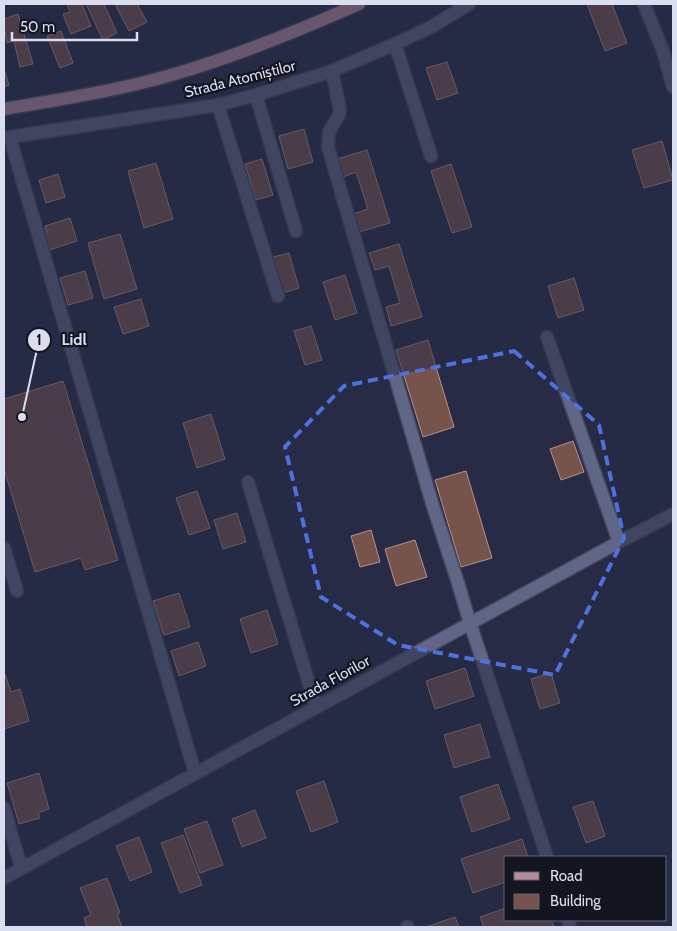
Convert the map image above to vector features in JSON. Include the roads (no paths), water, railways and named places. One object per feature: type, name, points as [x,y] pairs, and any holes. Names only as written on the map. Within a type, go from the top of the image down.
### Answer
[{"type":"main road","name":"Strada Atomiștilor","points":[[4,108],[85,94],[176,74],[269,42],[359,4]]},
{"type":"street","name":"Strada Atomiștilor","points":[[7,138],[218,105],[256,95],[332,71],[430,27],[469,4]]},
{"type":"street","points":[[644,4],[663,51],[673,87]]},
{"type":"street","points":[[395,44],[431,156]]},
{"type":"street","points":[[332,71],[340,110],[329,132],[328,147],[432,502],[547,856]]},
{"type":"street","points":[[256,95],[296,231]]},
{"type":"street","points":[[218,105],[278,296]]},
{"type":"street","points":[[7,138],[195,773]]},
{"type":"street","points":[[548,337],[619,542]]},
{"type":"street","points":[[248,482],[316,707]]},
{"type":"street","name":"Strada Florilor","points":[[4,878],[673,514]]},
{"type":"street","points":[[4,548],[17,592]]},
{"type":"street","points":[[4,808],[22,868]]},
{"type":"place","name":"Lidl","points":[[22,417]]}]
